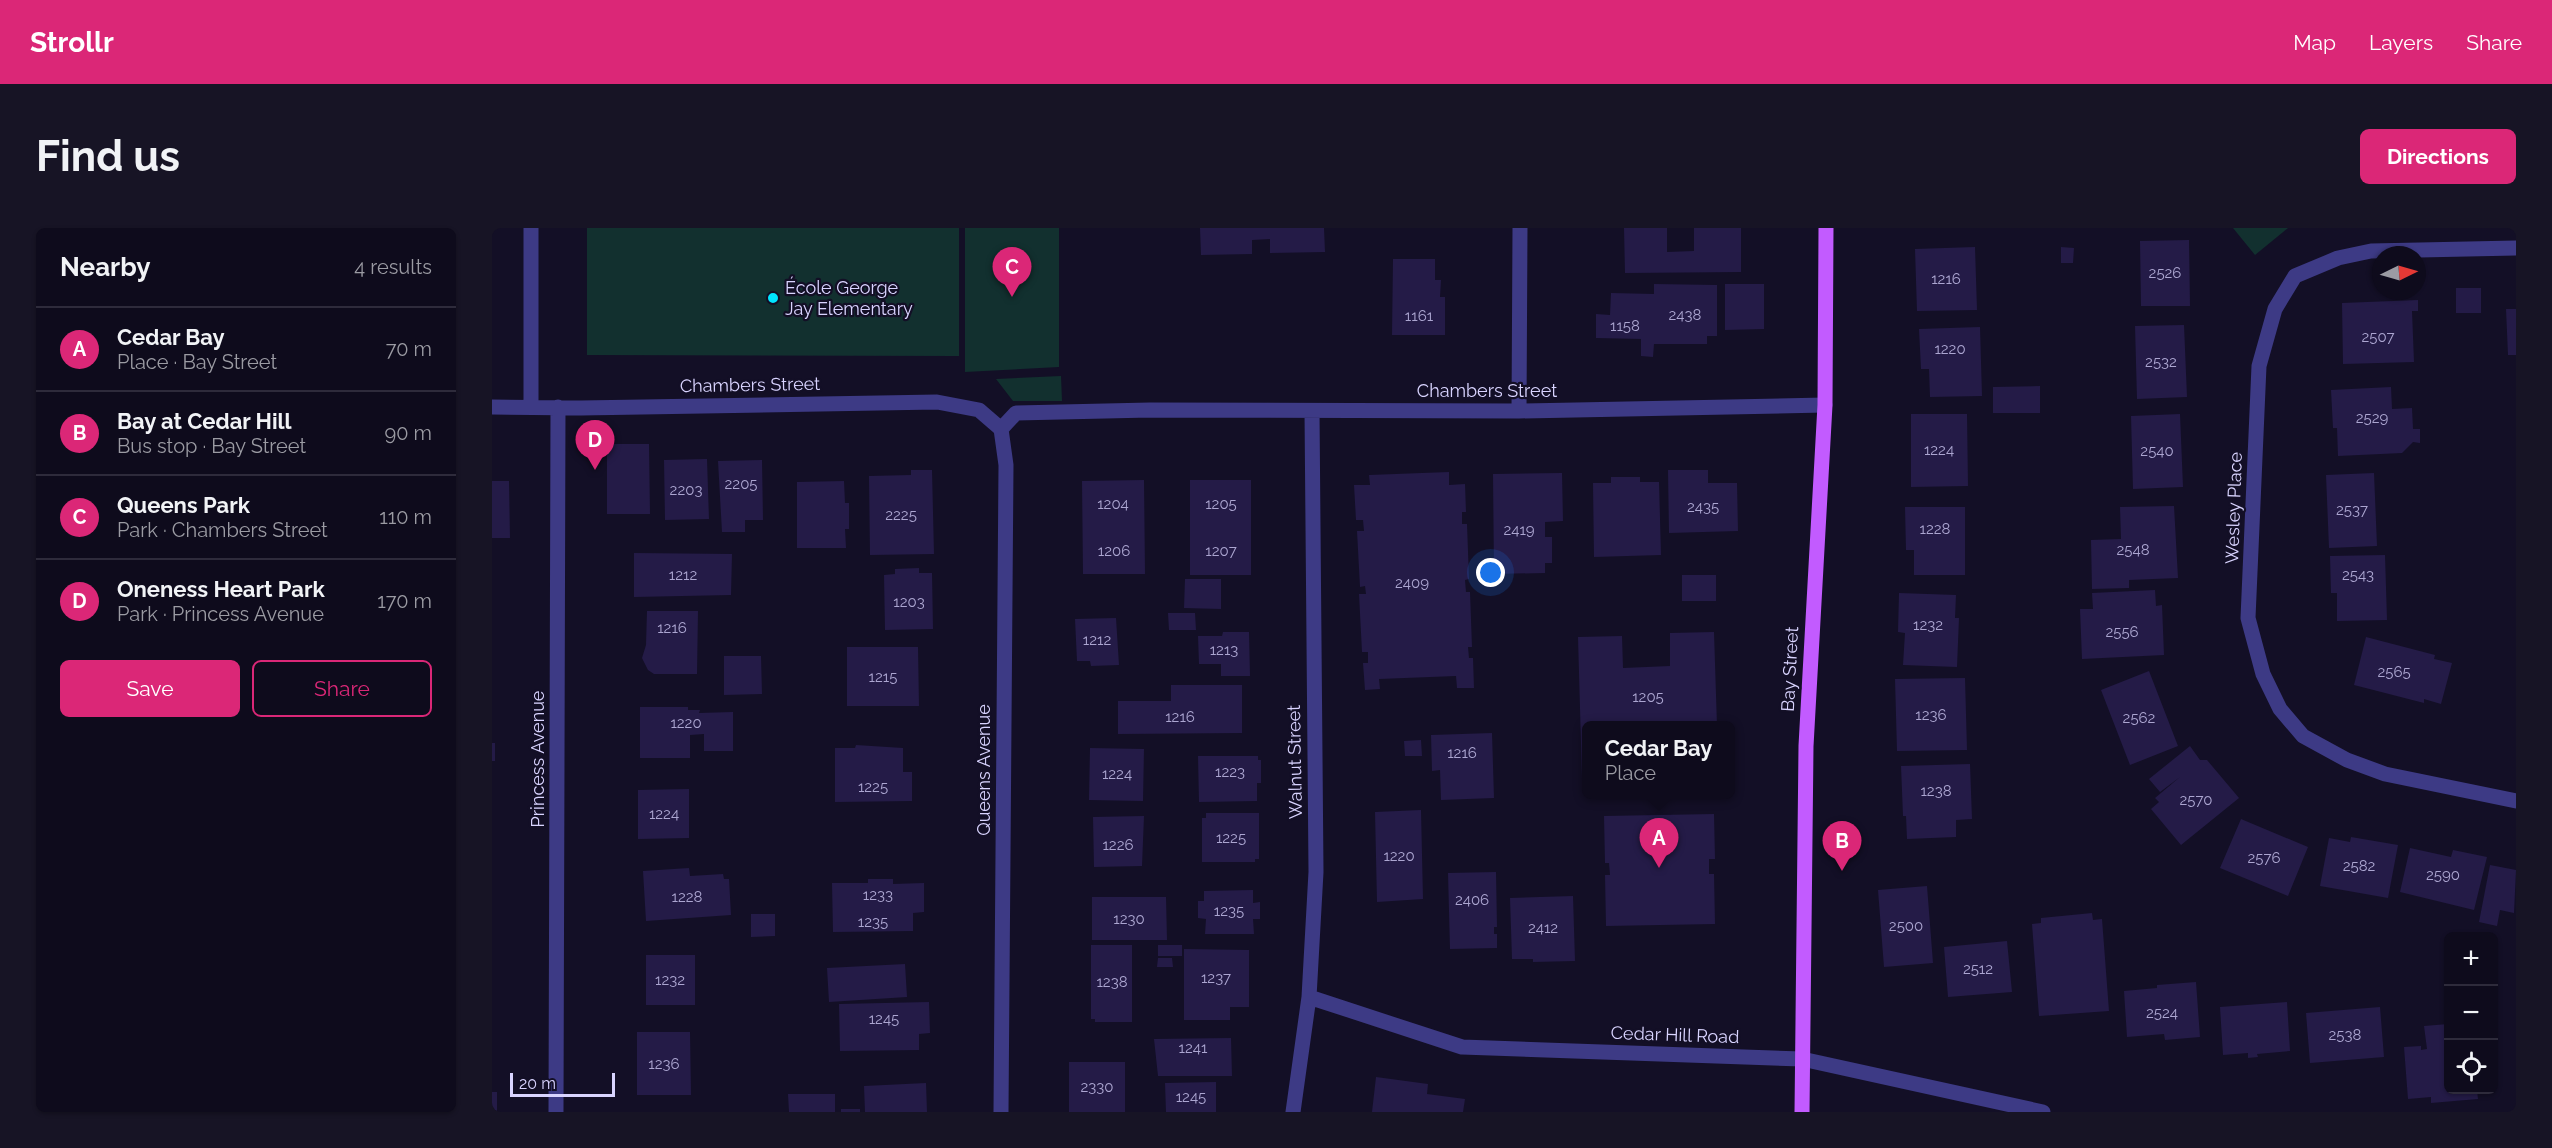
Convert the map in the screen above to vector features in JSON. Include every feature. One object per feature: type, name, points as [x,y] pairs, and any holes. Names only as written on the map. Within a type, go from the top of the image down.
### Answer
[{"type":"main road","name":"Bay Street","points":[[1802,1112],[1806,746],[1825,405],[1826,228]]},
{"type":"street","points":[[531,228],[531,407]]},
{"type":"street","points":[[1519,411],[1520,228]]},
{"type":"street","name":"Wesley Place","points":[[2516,248],[2371,251],[2338,258],[2295,276],[2275,309],[2259,366],[2248,618],[2263,674],[2280,709],[2303,736],[2347,760],[2385,774],[2516,801]]},
{"type":"street","name":"Chambers Street","points":[[492,406],[937,402],[979,410],[1001,429],[1016,413],[1149,410],[1519,411],[1825,405]]},
{"type":"street","name":"Princess Avenue","points":[[556,1112],[558,407]]},
{"type":"street","name":"Walnut Street","points":[[1293,1112],[1309,997],[1316,872],[1312,411]]},
{"type":"street","name":"Queens Avenue","points":[[1001,429],[1006,465],[1001,1112]]},
{"type":"street","name":"Cedar Hill Road","points":[[1309,997],[1462,1047],[1802,1059],[2043,1112]]},
{"type":"green space","name":"École George Jay Elementary","points":[[587,228],[959,228],[959,356],[587,355]]},
{"type":"green space","points":[[965,228],[1059,228],[1059,367],[965,372]]},
{"type":"green space","points":[[2233,228],[2288,228],[2255,255]]},
{"type":"green space","points":[[1061,376],[1062,401],[1013,401],[996,379]]},
{"type":"building","points":[[1200,228],[1324,228],[1325,252],[1270,253],[1270,239],[1252,240],[1252,254],[1201,255]]},
{"type":"building","points":[[1624,228],[1667,228],[1667,252],[1694,251],[1694,228],[1741,228],[1741,272],[1625,273]]},
{"type":"building","points":[[2189,240],[2190,306],[2141,306],[2140,241]]},
{"type":"building","points":[[1975,247],[1977,310],[1917,311],[1915,249]]},
{"type":"building","points":[[2061,247],[2074,248],[2073,263],[2061,263]]},
{"type":"building","points":[[1393,259],[1435,259],[1435,280],[1441,280],[1440,297],[1445,297],[1445,335],[1392,335]]},
{"type":"building","points":[[1654,284],[1717,285],[1717,336],[1707,336],[1707,344],[1654,344],[1653,357],[1641,356],[1641,339],[1596,338],[1596,314],[1610,315],[1611,293],[1654,294]]},
{"type":"building","points":[[1725,284],[1764,284],[1764,329],[1725,330]]},
{"type":"building","points":[[2456,288],[2481,288],[2481,313],[2456,313]]},
{"type":"building","points":[[2418,300],[2418,311],[2412,311],[2414,362],[2343,364],[2342,303]]},
{"type":"building","points":[[2506,309],[2516,309],[2516,355],[2508,355]]},
{"type":"building","points":[[2184,325],[2187,397],[2137,399],[2135,326]]},
{"type":"building","points":[[1980,327],[1982,396],[1930,397],[1929,369],[1921,369],[1919,329]]},
{"type":"building","points":[[2040,386],[2040,413],[1993,413],[1993,387]]},
{"type":"building","points":[[2391,387],[2392,409],[2412,408],[2413,429],[2420,429],[2420,443],[2413,442],[2402,453],[2338,456],[2337,428],[2333,428],[2331,390]]},
{"type":"building","points":[[1911,414],[1967,414],[1968,486],[1911,487]]},
{"type":"building","points":[[2180,414],[2183,487],[2133,489],[2131,416]]},
{"type":"building","points":[[607,444],[649,444],[650,514],[607,514]]},
{"type":"building","points":[[707,459],[709,519],[665,520],[664,460]]},
{"type":"building","points":[[762,460],[763,520],[745,520],[745,532],[722,532],[718,461]]},
{"type":"building","points":[[911,470],[932,470],[934,554],[870,555],[869,476],[911,475]]},
{"type":"building","points":[[1668,470],[1708,470],[1708,483],[1737,483],[1738,531],[1669,533]]},
{"type":"building","points":[[1449,472],[1449,485],[1465,484],[1466,512],[1462,512],[1462,524],[1467,524],[1469,579],[1465,580],[1466,592],[1470,592],[1472,647],[1468,647],[1469,658],[1473,658],[1474,688],[1457,688],[1456,676],[1379,679],[1380,689],[1365,690],[1363,663],[1368,663],[1368,652],[1362,652],[1359,594],[1366,594],[1365,586],[1360,587],[1357,531],[1364,531],[1363,520],[1356,520],[1354,485],[1370,485],[1369,475]]},
{"type":"building","points":[[1562,473],[1563,521],[1545,522],[1545,537],[1552,537],[1552,563],[1545,563],[1545,573],[1494,574],[1493,474]]},
{"type":"building","points":[[2374,473],[2377,546],[2329,548],[2326,475]]},
{"type":"building","points":[[1611,477],[1640,477],[1640,482],[1659,482],[1661,555],[1594,557],[1593,483],[1611,483]]},
{"type":"building","points":[[1144,480],[1145,574],[1083,574],[1082,481]]},
{"type":"building","points":[[1190,480],[1251,480],[1251,575],[1190,575]]},
{"type":"building","points":[[492,481],[509,481],[510,538],[492,538]]},
{"type":"building","points":[[844,481],[845,503],[849,503],[849,529],[845,529],[846,548],[797,548],[797,482]]},
{"type":"building","points":[[2174,506],[2178,578],[2129,580],[2129,588],[2092,589],[2091,540],[2121,539],[2120,507]]},
{"type":"building","points":[[1905,507],[1965,507],[1965,575],[1914,575],[1914,550],[1906,550]]},
{"type":"building","points":[[634,553],[732,554],[731,595],[634,597]]},
{"type":"building","points":[[2385,555],[2387,620],[2337,621],[2337,593],[2331,593],[2330,556]]},
{"type":"building","points":[[919,568],[919,573],[932,573],[933,629],[885,630],[884,575],[895,574],[895,569]]},
{"type":"building","points":[[1682,575],[1716,575],[1716,601],[1682,601]]},
{"type":"building","points":[[1185,579],[1221,579],[1221,609],[1184,608]]},
{"type":"building","points":[[2155,590],[2156,606],[2162,605],[2164,655],[2082,659],[2080,609],[2093,609],[2092,593]]},
{"type":"building","points":[[1899,593],[1956,595],[1955,618],[1959,618],[1957,667],[1903,665],[1905,633],[1898,632]]},
{"type":"building","points":[[647,611],[698,611],[697,674],[654,674],[648,670],[642,658],[646,645]]},
{"type":"building","points":[[1168,613],[1195,613],[1196,630],[1169,630]]},
{"type":"building","points":[[1116,618],[1119,665],[1091,666],[1090,661],[1077,661],[1075,619]]},
{"type":"building","points":[[1223,632],[1249,632],[1250,676],[1221,676],[1221,664],[1199,664],[1198,636],[1222,636]]},
{"type":"building","points":[[1714,632],[1717,721],[1582,721],[1582,779],[1578,637],[1622,636],[1623,668],[1670,666],[1670,633]]},
{"type":"building","points":[[2366,637],[2435,655],[2434,659],[2452,663],[2441,704],[2424,699],[2424,703],[2354,685]]},
{"type":"building","points":[[847,647],[918,647],[919,706],[847,706]]},
{"type":"building","points":[[724,656],[761,656],[762,694],[724,695]]},
{"type":"building","points":[[2149,671],[2178,746],[2130,765],[2101,690]]},
{"type":"building","points":[[1965,678],[1967,750],[1897,751],[1895,679]]},
{"type":"building","points":[[1171,685],[1242,685],[1242,733],[1118,734],[1118,701],[1171,701]]},
{"type":"building","points":[[640,707],[688,707],[688,710],[700,710],[699,713],[733,712],[733,751],[704,751],[704,734],[690,735],[690,758],[640,758]]},
{"type":"building","points":[[1492,733],[1494,798],[1441,800],[1440,770],[1432,771],[1431,735]]},
{"type":"building","points":[[1421,740],[1422,756],[1405,756],[1404,741]]},
{"type":"building","points":[[492,743],[495,743],[495,761],[492,761]]},
{"type":"building","points":[[856,745],[903,748],[903,772],[912,772],[912,801],[835,802],[835,748],[855,748]]},
{"type":"building","points":[[2190,746],[2200,760],[2207,760],[2239,798],[2181,845],[2151,809],[2159,802],[2155,798],[2180,777],[2160,792],[2149,779]]},
{"type":"building","points":[[1090,748],[1144,749],[1143,801],[1089,800]]},
{"type":"building","points":[[1198,756],[1258,756],[1258,760],[1261,760],[1261,783],[1257,783],[1257,801],[1199,802]]},
{"type":"building","points":[[1970,764],[1972,819],[1956,820],[1956,837],[1907,839],[1906,816],[1903,816],[1901,766]]},
{"type":"building","points":[[689,789],[689,838],[638,839],[638,790]]},
{"type":"building","points":[[1421,810],[1423,899],[1377,902],[1375,812]]},
{"type":"building","points":[[1206,813],[1259,813],[1259,859],[1255,859],[1255,862],[1202,862],[1202,818],[1206,818]]},
{"type":"building","points":[[1714,814],[1715,859],[1709,859],[1709,874],[1714,874],[1715,924],[1606,926],[1605,875],[1610,875],[1609,863],[1605,863],[1604,816]]},
{"type":"building","points":[[1144,816],[1142,866],[1094,867],[1093,817]]},
{"type":"building","points":[[2241,819],[2308,847],[2288,896],[2220,868]]},
{"type":"building","points":[[2351,837],[2398,845],[2388,898],[2320,886],[2329,838],[2350,842]]},
{"type":"building","points":[[2410,848],[2451,857],[2453,850],[2487,857],[2474,910],[2400,892]]},
{"type":"building","points":[[2490,865],[2516,870],[2514,913],[2500,910],[2497,926],[2479,922]]},
{"type":"building","points":[[689,868],[690,876],[723,874],[724,879],[729,879],[731,915],[646,921],[643,871]]},
{"type":"building","points":[[1496,872],[1497,927],[1494,927],[1494,934],[1497,934],[1497,948],[1450,949],[1448,873]]},
{"type":"building","points":[[868,879],[893,879],[893,884],[924,883],[924,912],[913,913],[913,931],[833,932],[832,883],[868,883]]},
{"type":"building","points":[[1927,886],[1933,963],[1884,967],[1878,890]]},
{"type":"building","points":[[1253,890],[1253,903],[1260,902],[1260,919],[1253,919],[1254,934],[1205,934],[1206,919],[1198,918],[1198,901],[1204,901],[1204,891]]},
{"type":"building","points":[[1573,896],[1575,961],[1533,962],[1533,959],[1512,959],[1510,898]]},
{"type":"building","points":[[1092,897],[1166,897],[1167,940],[1092,940]]},
{"type":"building","points":[[2092,913],[2093,920],[2102,919],[2109,1011],[2039,1016],[2032,924],[2041,923],[2041,918]]},
{"type":"building","points":[[751,914],[775,914],[775,936],[751,937]]},
{"type":"building","points":[[2007,941],[2012,992],[1948,997],[1944,947]]},
{"type":"building","points":[[1091,945],[1132,945],[1132,1022],[1095,1022],[1095,1019],[1091,1019]]},
{"type":"building","points":[[1158,945],[1182,945],[1182,956],[1158,956]]},
{"type":"building","points":[[1184,949],[1249,950],[1249,1007],[1230,1007],[1230,1020],[1184,1020]]},
{"type":"building","points":[[646,955],[695,955],[695,1005],[646,1005]]},
{"type":"building","points":[[1158,958],[1172,958],[1173,967],[1157,967]]},
{"type":"building","points":[[905,964],[907,997],[829,1002],[827,968]]},
{"type":"building","points":[[2196,982],[2200,1037],[2165,1040],[2164,1034],[2127,1037],[2124,991],[2157,988],[2157,985]]},
{"type":"building","points":[[929,1002],[930,1033],[919,1034],[919,1050],[840,1051],[839,1004]]},
{"type":"building","points":[[2287,1002],[2290,1051],[2257,1054],[2258,1057],[2248,1058],[2248,1053],[2223,1055],[2220,1007]]},
{"type":"building","points":[[2380,1007],[2384,1057],[2310,1063],[2306,1013]]},
{"type":"building","points":[[2444,1024],[2444,1094],[2477,1094],[2478,1099],[2431,1103],[2431,1097],[2408,1099],[2404,1047],[2421,1046],[2421,1050],[2427,1049],[2424,1026]]},
{"type":"building","points":[[637,1032],[690,1032],[691,1095],[637,1095]]},
{"type":"building","points":[[1231,1038],[1232,1076],[1158,1076],[1154,1039]]},
{"type":"building","points":[[1069,1062],[1125,1062],[1125,1112],[1069,1112]]},
{"type":"building","points":[[1376,1077],[1428,1084],[1427,1094],[1465,1099],[1463,1112],[1372,1112]]},
{"type":"building","points":[[1216,1082],[1216,1112],[1166,1112],[1165,1083]]},
{"type":"building","points":[[926,1083],[927,1112],[865,1112],[864,1086]]},
{"type":"building","points":[[492,1092],[497,1092],[497,1112],[492,1112]]},
{"type":"building","points":[[788,1094],[835,1094],[835,1112],[789,1112]]},
{"type":"building","points":[[841,1109],[860,1109],[860,1112],[841,1112]]},
{"type":"place","name":"Queens Park","points":[[1012,297]]},
{"type":"place","name":"École George Jay Elementary","points":[[773,298]]},
{"type":"place","name":"Oneness Heart Park","points":[[595,470]]},
{"type":"place","name":"Cedar Bay","points":[[1659,868]]},
{"type":"place","name":"Bay at Cedar Hill","points":[[1842,871]]}]
